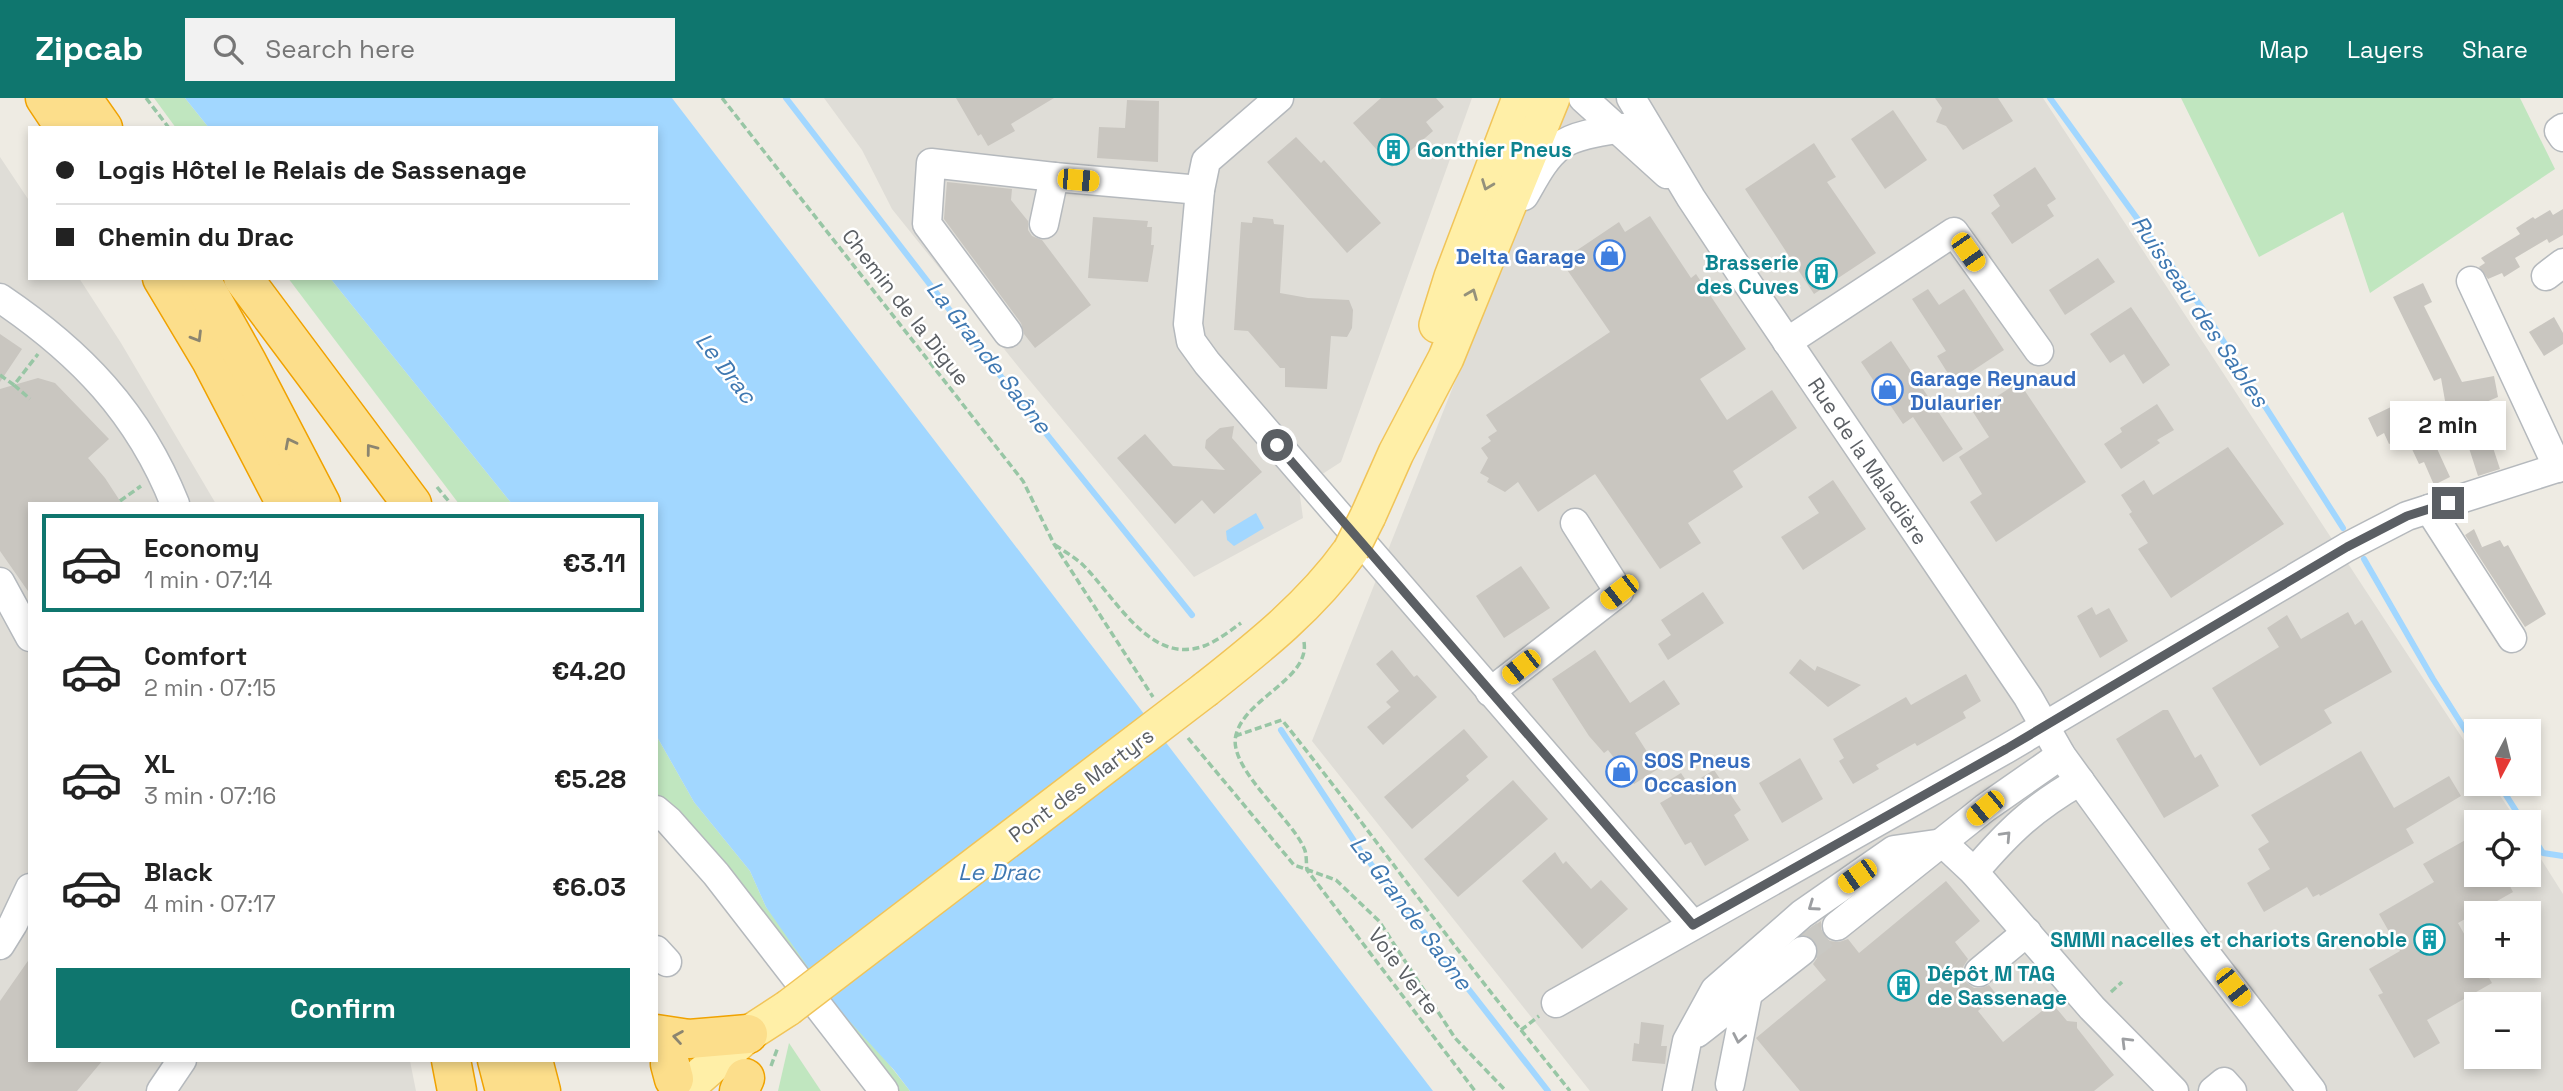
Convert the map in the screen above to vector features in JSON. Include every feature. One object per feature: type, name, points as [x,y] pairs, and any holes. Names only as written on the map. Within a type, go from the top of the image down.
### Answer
[{"type":"highway","points":[[45,98],[91,121]]},
{"type":"highway","points":[[163,280],[211,359],[285,502]]},
{"type":"highway","points":[[201,280],[320,502]]},
{"type":"highway","points":[[244,280],[411,502]]},
{"type":"highway","points":[[671,1067],[689,1039],[774,1027]]},
{"type":"highway","points":[[451,1062],[457,1091]]},
{"type":"highway","points":[[498,1062],[505,1091]]},
{"type":"highway","points":[[534,1062],[541,1091]]},
{"type":"main road","points":[[1396,453],[1452,277],[1520,98]]},
{"type":"main road","points":[[1396,453],[1446,358],[1552,98]]},
{"type":"main road","name":"Pont des Martyrs","points":[[671,1067],[774,1027],[1273,636],[1325,584],[1351,550],[1396,453]]},
{"type":"main road","points":[[750,1084],[774,1027]]},
{"type":"street","points":[[1279,98],[1206,161],[1200,190],[1188,324],[1191,341],[1207,363],[1693,925]]},
{"type":"street","name":"Rue de la Maladière","points":[[1583,98],[1692,198]]},
{"type":"street","name":"Rue de la Maladière","points":[[1631,98],[1692,198],[1787,342],[2028,696],[2061,755],[2193,937],[2312,1091]]},
{"type":"street","points":[[1486,258],[1539,170],[1560,146],[1580,136],[1646,124]]},
{"type":"street","points":[[2563,128],[2559,131],[2563,137]]},
{"type":"street","points":[[1008,333],[927,224],[931,163],[1200,190]]},
{"type":"street","points":[[1044,224],[1054,177]]},
{"type":"street","points":[[1787,342],[1954,232],[2039,351]]},
{"type":"street","points":[[1556,1003],[1997,754],[2347,547],[2407,516],[2561,467],[2471,281]]},
{"type":"street","points":[[0,298],[52,335],[78,358],[115,399],[147,446],[174,502]]},
{"type":"street","points":[[2429,509],[2512,638]]},
{"type":"street","points":[[1490,692],[1619,592],[1575,523]]},
{"type":"street","points":[[0,582],[28,633]]},
{"type":"street","points":[[1837,926],[1994,801],[2061,755]]},
{"type":"street","points":[[1974,872],[2008,832],[2041,805],[2080,780]]},
{"type":"street","points":[[658,812],[716,874],[884,1091]]},
{"type":"street","points":[[1943,843],[1974,872],[2092,1008],[2174,1091]]},
{"type":"street","points":[[1677,1091],[1687,1041],[1715,990],[1802,914],[1894,850],[1943,843]]},
{"type":"street","points":[[0,945],[28,892]]},
{"type":"street","points":[[1979,972],[2026,932]]},
{"type":"street","points":[[1687,1041],[1802,951]]},
{"type":"street","points":[[1730,1084],[1748,992]]},
{"type":"street","points":[[161,1091],[181,1062]]},
{"type":"street","points":[[2213,1091],[2224,1082],[2232,1091]]},
{"type":"path","points":[[146,98],[167,126]]},
{"type":"path","name":"Chemin de la Digue","points":[[722,98],[1023,481],[1054,544],[1081,563],[1147,636],[1181,650],[1205,646],[1250,618]]},
{"type":"path","points":[[14,384],[52,335]]},
{"type":"path","points":[[0,375],[30,399]]},
{"type":"path","points":[[1235,736],[1251,709],[1298,667],[1305,652],[1304,642],[1297,634]]},
{"type":"path","points":[[1235,736],[1282,720],[1453,947],[1570,1091]]},
{"type":"path","name":"Voie Verte","points":[[1235,736],[1237,757],[1304,848],[1307,870],[1475,1091]]},
{"type":"path","points":[[1307,870],[1336,880],[1380,921],[1455,1038],[1506,1091]]},
{"type":"path","points":[[1521,1030],[1556,1003]]},
{"type":"path","points":[[750,1084],[779,1046],[774,1027]]},
{"type":"shaded area","points":[[824,98],[1472,98],[1341,462],[1299,489],[1303,518],[1194,577],[1021,370],[892,209],[862,150]]},
{"type":"shaded area","points":[[1568,98],[2043,98],[2464,741],[2464,796],[2500,796],[2510,810],[2464,810],[2464,887],[2541,887],[2541,859],[2563,894],[2563,1091],[1590,1091],[1312,741]]},
{"type":"shaded area","points":[[0,157],[28,199],[28,280],[80,280],[121,343],[215,502],[28,502],[28,1062],[410,1062],[416,1091],[0,1091]]},
{"type":"green space","points":[[154,98],[185,98],[207,126],[175,126]]},
{"type":"green space","points":[[2181,98],[2520,98],[2555,169],[2370,293],[2343,212],[2259,257]]},
{"type":"green space","points":[[290,280],[332,280],[510,502],[457,502]]},
{"type":"green space","points":[[658,739],[694,802],[750,871],[766,907],[910,1091],[889,1091],[658,801]]},
{"type":"green space","points":[[789,1043],[821,1091],[778,1091]]},
{"type":"water","name":"Le Drac","points":[[185,98],[672,98],[1433,1091],[910,1091],[833,1003],[766,907],[750,871],[694,802],[658,739],[658,502],[510,502],[332,280],[658,280],[658,126],[207,126]]},
{"type":"water","points":[[1256,513],[1264,528],[1234,546],[1227,540],[1226,531]]},
{"type":"building","points":[[956,98],[1054,98],[1011,124],[1015,131],[988,146],[981,134],[978,136]]},
{"type":"building","name":"Gonthier Pneus","points":[[1381,98],[1436,98],[1444,107],[1426,122],[1433,131],[1392,167],[1353,123]]},
{"type":"building","points":[[1935,98],[1998,98],[2013,121],[1963,150],[1946,126],[1936,122],[1942,108]]},
{"type":"building","points":[[1127,100],[1159,101],[1158,162],[1097,158],[1099,127],[1125,128]]},
{"type":"building","points":[[1893,110],[1927,160],[1885,189],[1851,139]]},
{"type":"building","points":[[1296,137],[1321,163],[1324,160],[1381,223],[1347,253],[1267,162]]},
{"type":"building","points":[[1814,143],[1836,177],[1827,182],[1876,253],[1814,294],[1745,189]]},
{"type":"building","points":[[2035,167],[2056,199],[2047,205],[2054,216],[2012,244],[1991,213],[2000,206],[1993,195]]},
{"type":"building","points":[[947,182],[1012,189],[1011,200],[1028,221],[1028,230],[1032,236],[1042,240],[1091,305],[1035,348],[1024,334],[1021,323],[944,219]]},
{"type":"building","points":[[2563,209],[2563,235],[2549,243],[2547,239],[2515,258],[2520,267],[2504,277],[2502,273],[2488,279],[2479,267],[2485,263],[2481,258],[2520,234],[2516,228],[2533,217],[2535,219],[2550,210],[2553,215]]},
{"type":"building","points":[[1650,216],[1691,278],[1696,274],[1746,349],[1700,379],[1727,420],[1772,390],[1797,428],[1733,471],[1743,487],[1688,523],[1701,543],[1660,569],[1595,474],[1538,512],[1518,482],[1505,492],[1487,482],[1489,478],[1480,473],[1488,458],[1481,448],[1491,441],[1488,437],[1497,431],[1486,415],[1610,332],[1561,261],[1619,222],[1625,232]]},
{"type":"building","points":[[1093,217],[1148,221],[1147,227],[1152,227],[1151,245],[1154,245],[1148,282],[1088,278]]},
{"type":"building","points":[[1253,217],[1273,219],[1274,224],[1284,225],[1280,293],[1308,298],[1349,300],[1353,310],[1352,328],[1347,337],[1331,336],[1327,389],[1285,387],[1285,368],[1280,368],[1248,331],[1234,330],[1241,222],[1252,223]]},
{"type":"building","points":[[2098,258],[2115,282],[2065,315],[2049,290]]},
{"type":"building","points":[[2423,283],[2432,302],[2424,306],[2462,382],[2494,376],[2498,397],[2479,405],[2500,469],[2478,476],[2468,445],[2475,442],[2460,410],[2447,412],[2441,378],[2434,381],[2393,297]]},
{"type":"building","points":[[1928,289],[1939,305],[1964,289],[2004,350],[1954,383],[1937,356],[1946,351],[1912,299]]},
{"type":"building","points":[[2131,307],[2170,365],[2143,384],[2124,354],[2110,363],[2090,334]]},
{"type":"building","points":[[2554,317],[2563,333],[2563,344],[2544,356],[2529,332]]},
{"type":"building","points":[[0,334],[22,349],[0,382]]},
{"type":"building","points":[[1891,341],[1963,449],[1943,462],[1913,417],[1903,424],[1861,362]]},
{"type":"building","points":[[38,378],[55,383],[109,439],[88,458],[121,502],[28,502],[28,591],[0,551],[0,389]]},
{"type":"building","points":[[2019,382],[2086,482],[1996,542],[1970,502],[1982,494],[1959,457],[1989,437],[1973,412]]},
{"type":"building","points":[[2157,404],[2174,430],[2157,440],[2160,443],[2121,469],[2104,444],[2122,432],[2120,428]]},
{"type":"building","points":[[2391,407],[2405,437],[2389,444],[2384,433],[2377,437],[2368,418]]},
{"type":"building","points":[[1234,426],[1232,438],[1262,472],[1214,514],[1202,500],[1175,524],[1117,458],[1145,434],[1173,466],[1225,470],[1205,448],[1206,440],[1220,428]]},
{"type":"building","points":[[2433,440],[2450,477],[2434,485],[2424,462],[2419,464],[2412,449]]},
{"type":"building","points":[[2228,447],[2284,524],[2171,598],[2138,549],[2148,543],[2129,514],[2132,512],[2121,495],[2144,480],[2153,495]]},
{"type":"building","points":[[1833,480],[1866,529],[1803,570],[1781,537],[1819,513],[1808,497]]},
{"type":"building","points":[[2474,529],[2482,547],[2480,548],[2500,540],[2504,547],[2508,545],[2546,614],[2525,627],[2465,535]]},
{"type":"building","points":[[1521,566],[1550,608],[1504,638],[1476,596]]},
{"type":"building","points":[[1703,592],[1724,623],[1668,660],[1658,644],[1671,635],[1661,620]]},
{"type":"building","points":[[2092,607],[2096,615],[2109,608],[2128,641],[2100,658],[2077,616]]},
{"type":"building","points":[[2348,612],[2355,625],[2362,620],[2392,672],[2324,710],[2332,723],[2260,766],[2212,688],[2279,647],[2267,628],[2287,615],[2301,639]]},
{"type":"building","points":[[1392,650],[1414,677],[1417,675],[1437,697],[1383,745],[1367,727],[1391,707],[1386,702],[1399,691],[1376,664]]},
{"type":"building","points":[[1595,650],[1630,703],[1664,680],[1680,704],[1635,733],[1658,769],[1634,784],[1608,750],[1604,753],[1589,736],[1552,679]]},
{"type":"building","points":[[1800,659],[1815,671],[1817,666],[1861,685],[1828,707],[1789,673]]},
{"type":"building","points":[[1966,674],[1981,701],[1963,712],[1966,718],[1917,746],[1915,743],[1876,765],[1879,769],[1853,784],[1839,761],[1844,758],[1833,739],[1906,697],[1911,705]]},
{"type":"building","points":[[2163,710],[2168,710],[2195,758],[2201,754],[2219,786],[2164,818],[2116,739]]},
{"type":"building","points":[[1464,729],[1488,757],[1466,776],[1469,780],[1412,829],[1384,797]]},
{"type":"building","points":[[2361,751],[2394,808],[2449,776],[2461,796],[2406,829],[2414,843],[2320,896],[2319,894],[2313,897],[2307,887],[2264,912],[2247,883],[2270,869],[2258,849],[2269,842],[2251,815]]},
{"type":"building","points":[[1800,758],[1823,799],[1782,823],[1759,783]]},
{"type":"building","points":[[1714,770],[1741,810],[1734,815],[1749,840],[1705,866],[1691,842],[1685,845],[1660,803],[1672,796],[1665,783],[1681,773],[1689,785]]},
{"type":"building","points":[[1513,780],[1548,819],[1458,897],[1424,859]]},
{"type":"building","name":"SMMI nacelles et chariots Grenoble","points":[[2464,841],[2464,887],[2510,887],[2513,892],[2497,901],[2464,901],[2464,920],[2458,923],[2464,934],[2464,978],[2489,978],[2492,983],[2476,992],[2464,992],[2464,999],[2427,1020],[2440,1043],[2414,1058],[2378,995],[2383,993],[2369,969],[2400,951],[2379,914],[2434,882],[2423,864]]},
{"type":"building","points":[[1555,852],[1563,864],[1566,861],[1591,889],[1601,880],[1628,909],[1582,949],[1522,881]]},
{"type":"building","name":"Dépôt M TAG de Sassenage","points":[[1946,881],[1980,921],[1955,942],[1968,959],[1963,967],[1966,982],[1974,988],[1989,985],[1997,995],[1978,1011],[2003,1042],[2052,1003],[2067,1021],[2077,1022],[2077,1028],[2114,1075],[2094,1091],[1800,1091],[1756,1038],[1826,980],[1813,964],[1818,949],[1815,941],[1803,935],[1812,927],[1821,921],[1824,937],[1839,942],[1848,939],[1859,953]]},
{"type":"building","points":[[28,961],[28,1062],[101,1062],[77,1091],[0,1091],[0,1001]]},
{"type":"building","points":[[1641,1022],[1664,1025],[1661,1046],[1667,1046],[1665,1064],[1632,1061],[1634,1043],[1639,1044]]},
{"type":"waterway","name":"La Grande Saône","points":[[786,98],[1016,396],[1192,615]]},
{"type":"waterway","name":"Ruisseau des Sables","points":[[2050,98],[2202,308],[2343,528]]},
{"type":"waterway","name":"Ruisseau des Sables","points":[[2364,559],[2464,728]]},
{"type":"waterway","name":"La Grande Saône","points":[[1281,730],[1360,850],[1548,1091]]},
{"type":"waterway","name":"Ruisseau des Sables","points":[[2507,796],[2515,810]]},
{"type":"waterway","name":"Ruisseau des Sables","points":[[2541,850],[2543,853],[2563,856]]},
{"type":"tunnel","points":[[1802,951],[1837,926]]},
{"type":"place","name":"Gonthier Pneus","points":[[1394,149]]},
{"type":"place","name":"Delta Garage","points":[[1609,256]]},
{"type":"place","name":"Brasserie des Cuves","points":[[1822,274]]},
{"type":"place","name":"Garage Reynaud Dulaurier","points":[[1887,390]]},
{"type":"place","name":"SOS Pneus Occasion","points":[[1621,772]]},
{"type":"place","name":"SMMI nacelles et chariots Grenoble","points":[[2430,939]]},
{"type":"place","name":"Dépôt M TAG de Sassenage","points":[[1904,985]]},
{"type":"route","points":[[1277,445],[1693,925],[2006,749],[2347,547],[2407,516],[2448,503]]}]
